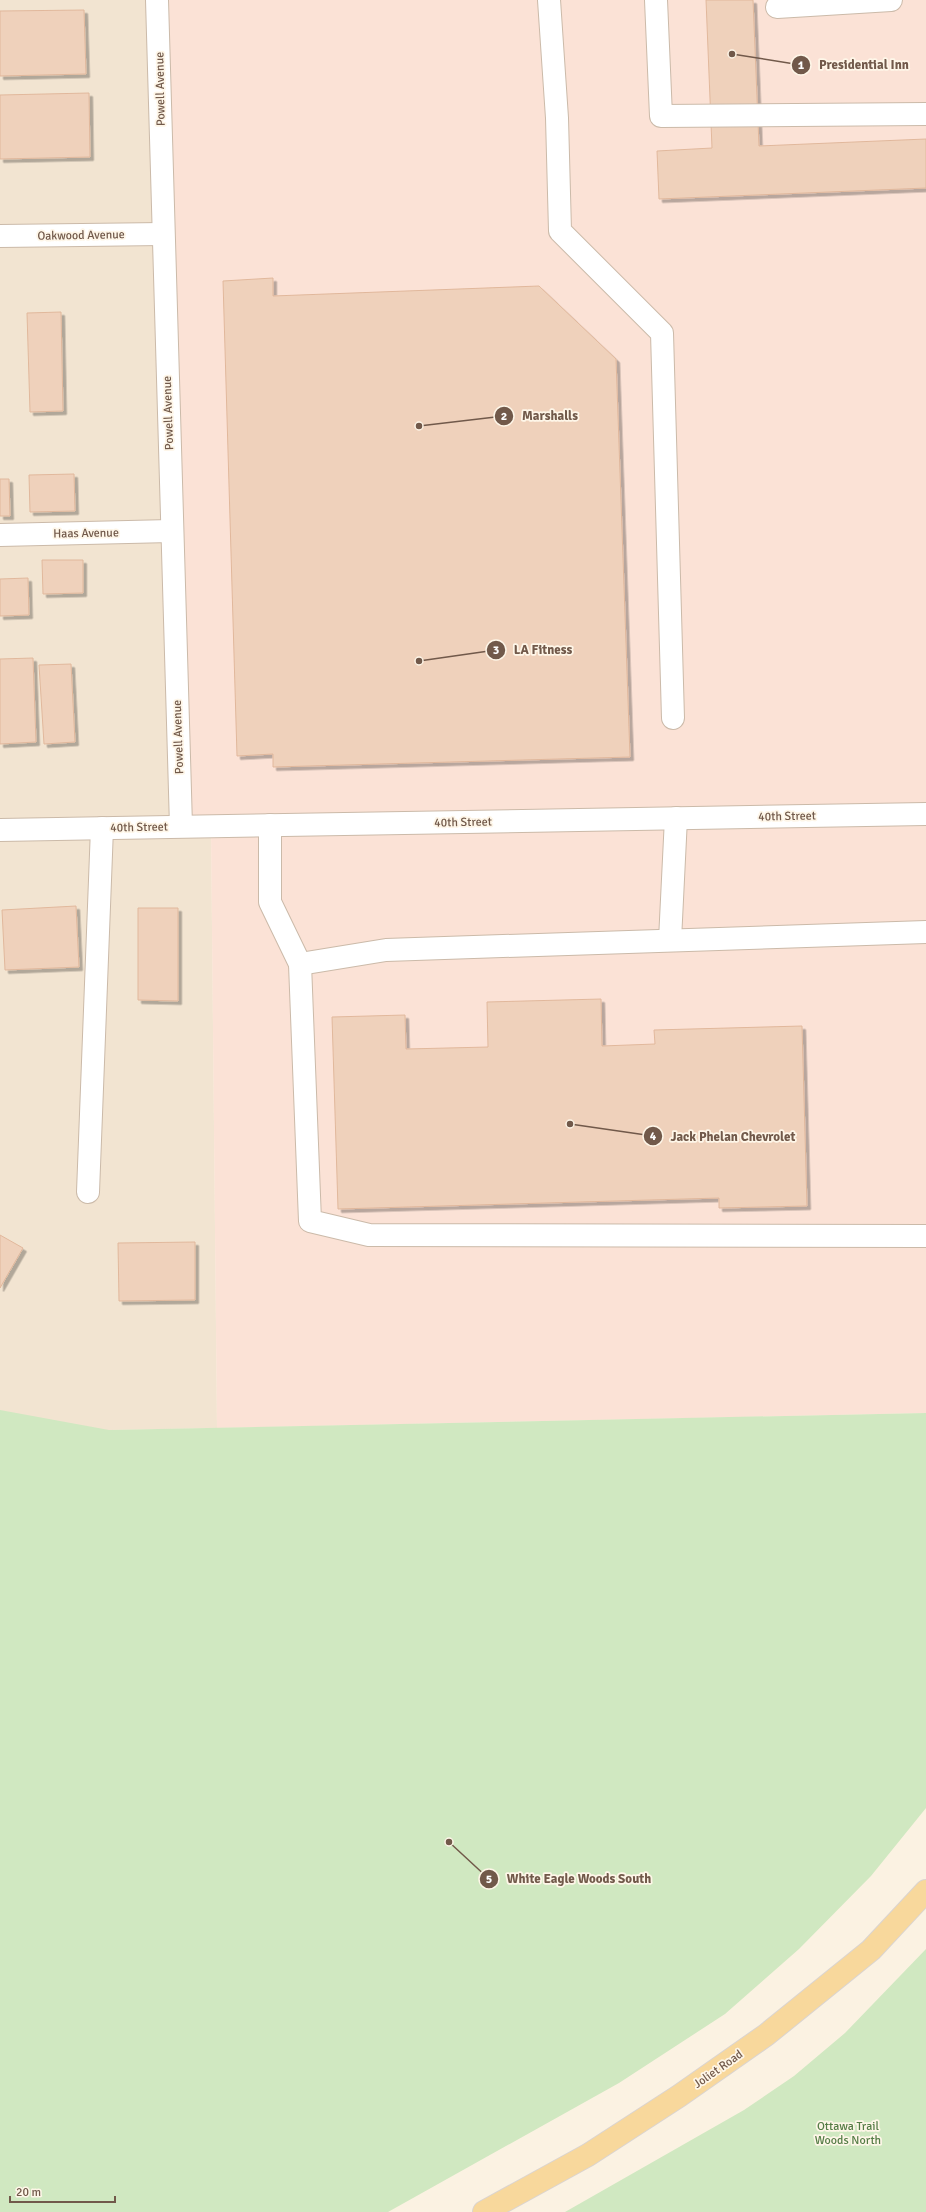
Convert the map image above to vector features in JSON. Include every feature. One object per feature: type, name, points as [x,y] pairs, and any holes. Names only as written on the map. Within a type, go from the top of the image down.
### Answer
[{"type":"main road","name":"Joliet Road","points":[[484,2212],[588,2155],[680,2096],[766,2036],[871,1950],[926,1891]]},
{"type":"street","name":"Powell Avenue","points":[[157,0],[171,531],[181,826]]},
{"type":"street","points":[[549,0],[557,118],[560,231],[662,333],[673,718]]},
{"type":"street","points":[[656,0],[661,116],[926,114]]},
{"type":"street","points":[[777,7],[891,0]]},
{"type":"street","name":"Oakwood Avenue","points":[[0,236],[163,234]]},
{"type":"street","name":"Haas Avenue","points":[[0,535],[171,531]]},
{"type":"street","name":"40th Street","points":[[0,830],[926,814]]},
{"type":"street","points":[[670,940],[676,818]]},
{"type":"street","points":[[270,825],[270,902],[300,964],[310,1221],[369,1235],[926,1236]]},
{"type":"street","points":[[88,1192],[102,828]]},
{"type":"street","points":[[300,964],[386,950],[926,932]]},
{"type":"shaded area","points":[[0,0],[158,0],[211,828],[217,1428],[0,1432]]},
{"type":"shaded area","points":[[158,0],[926,0],[926,1413],[217,1428],[211,828],[181,827]]},
{"type":"green space","points":[[0,1410],[109,1430],[926,1413],[926,1808],[871,1876],[799,1949],[725,2014],[619,2083],[388,2212],[0,2212]]},
{"type":"green space","name":"Ottawa Trail Woods North","points":[[926,1949],[926,2212],[565,2212],[744,2110],[794,2076],[845,2033]]},
{"type":"building","points":[[706,0],[753,0],[759,146],[926,139],[926,188],[659,199],[657,151],[712,148]]},
{"type":"building","points":[[84,10],[86,74],[0,76],[0,11]]},
{"type":"building","points":[[89,93],[90,157],[0,159],[0,95]]},
{"type":"building","points":[[273,278],[273,296],[539,286],[616,359],[630,757],[273,767],[273,754],[237,756],[223,281]]},
{"type":"building","points":[[61,312],[63,411],[30,412],[27,313]]},
{"type":"building","points":[[74,474],[75,511],[30,512],[29,475]]},
{"type":"building","points":[[0,479],[9,479],[10,516],[0,516]]},
{"type":"building","points":[[42,560],[83,560],[83,593],[43,594]]},
{"type":"building","points":[[28,578],[29,615],[0,616],[0,579]]},
{"type":"building","points":[[33,658],[36,742],[0,744],[0,659]]},
{"type":"building","points":[[71,664],[75,742],[44,744],[39,665]]},
{"type":"building","points":[[76,906],[79,967],[5,970],[2,910]]},
{"type":"building","points":[[138,908],[178,908],[178,1001],[138,1000]]},
{"type":"building","points":[[601,999],[602,1046],[655,1044],[654,1030],[802,1026],[807,1206],[719,1208],[719,1198],[338,1209],[332,1017],[405,1015],[406,1049],[488,1047],[487,1002]]},
{"type":"building","points":[[0,1235],[23,1248],[0,1288]]},
{"type":"building","points":[[195,1242],[195,1300],[119,1301],[118,1243]]},
{"type":"place","name":"Presidential Inn","points":[[732,54]]},
{"type":"place","name":"Marshalls","points":[[419,426]]},
{"type":"place","name":"LA Fitness","points":[[419,661]]},
{"type":"place","name":"Jack Phelan Chevrolet","points":[[570,1124]]},
{"type":"place","name":"White Eagle Woods South","points":[[449,1842]]}]
